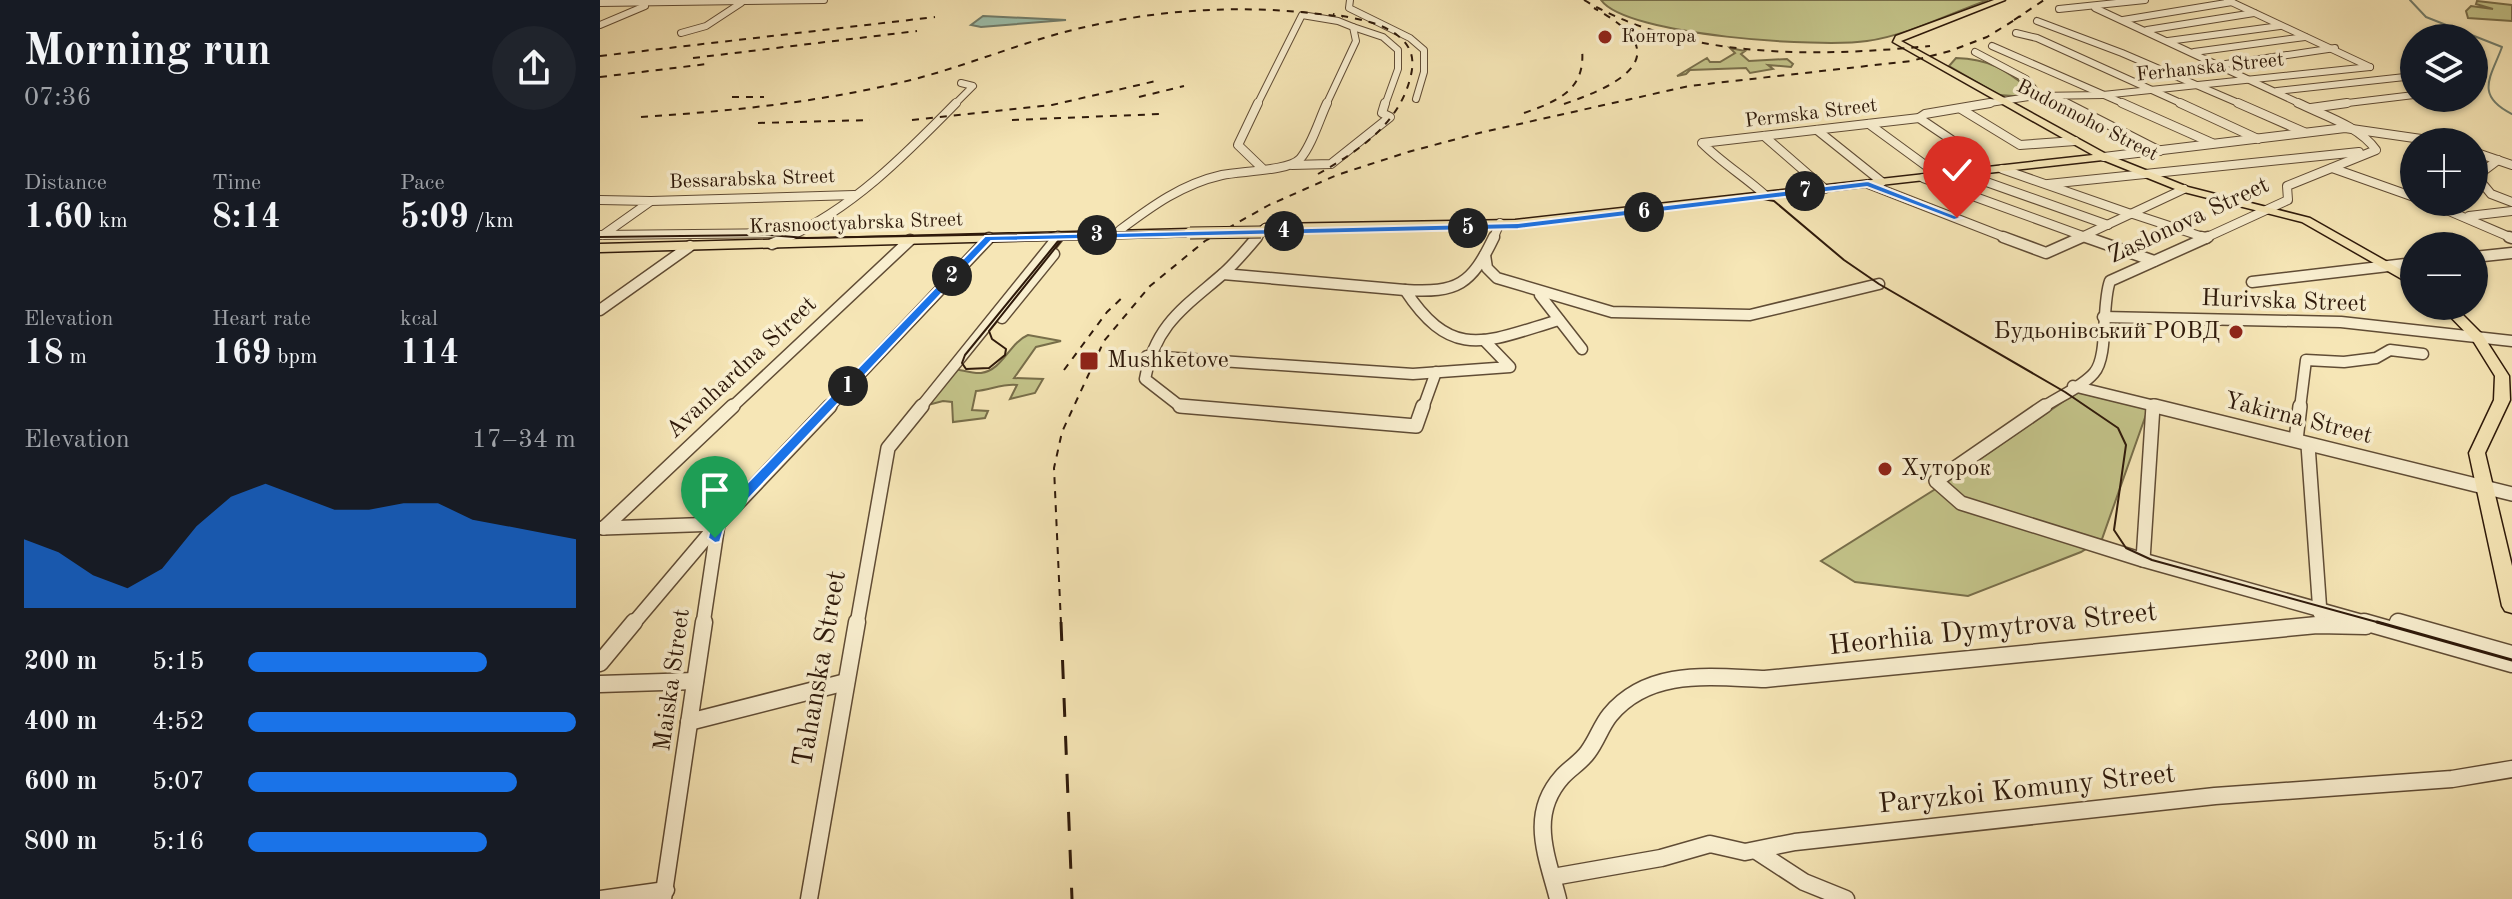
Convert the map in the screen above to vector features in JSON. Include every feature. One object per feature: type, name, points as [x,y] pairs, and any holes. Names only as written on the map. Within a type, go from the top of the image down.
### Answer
[{"type":"main road","name":"Budonnoho Street","points":[[2001,0],[1897,41],[2104,157],[2184,189],[2306,220],[2400,273]]},
{"type":"main road","name":"Krasnooctyabrska Street","points":[[600,239],[690,246],[1116,232],[1499,225],[1741,201],[1765,195],[2104,157]]},
{"type":"main road","points":[[2461,320],[2477,337],[2502,376],[2502,400],[2477,453],[2512,606]]},
{"type":"street","points":[[601,3],[824,0]]},
{"type":"street","points":[[1350,0],[1349,8],[1410,38],[1424,50],[1424,72],[1416,99]]},
{"type":"street","points":[[2059,9],[2095,8],[2145,0]]},
{"type":"street","points":[[681,33],[706,26],[746,1]]},
{"type":"street","points":[[2123,20],[2229,1],[2336,48]]},
{"type":"street","points":[[600,25],[653,2]]},
{"type":"street","points":[[2048,184],[2376,150],[2369,140],[2353,129],[2095,8]]},
{"type":"street","points":[[2147,31],[2254,13]]},
{"type":"street","points":[[1116,232],[1175,192],[1194,183],[1262,168],[1331,164],[1390,117],[1382,113],[1398,69],[1398,50],[1383,37],[1338,21],[1302,15],[1238,145],[1262,168]]},
{"type":"street","points":[[2037,21],[2053,25],[2306,133]]},
{"type":"street","points":[[2168,41],[2283,25]]},
{"type":"street","points":[[1292,165],[1301,158],[1325,113],[1356,41],[1353,27]]},
{"type":"street","points":[[2016,33],[2037,38],[2258,139]]},
{"type":"street","points":[[2194,52],[2308,36]]},
{"type":"street","points":[[1992,46],[2214,144]]},
{"type":"street","points":[[2219,65],[2336,48]]},
{"type":"street","name":"Ferhanska Street","points":[[2006,102],[2035,96],[2103,95],[2247,79],[2359,71],[2370,67],[2336,48]]},
{"type":"street","points":[[1975,52],[2026,79],[2037,93],[2035,96]]},
{"type":"street","points":[[2274,91],[2400,78]]},
{"type":"street","name":"Bessarabska Street","points":[[772,244],[824,219],[854,195],[943,119],[973,86],[961,83]]},
{"type":"street","name":"Ferhanska Street","points":[[2053,97],[2160,151]]},
{"type":"street","points":[[2311,108],[2400,97]]},
{"type":"street","name":"Permska Street","points":[[1765,195],[1702,145],[1919,118],[1925,114],[2006,102]]},
{"type":"street","points":[[1961,109],[2020,145],[2075,141]]},
{"type":"street","points":[[1919,118],[1968,151]]},
{"type":"street","points":[[1869,124],[1940,176]]},
{"type":"street","points":[[2104,157],[2353,129],[2400,136]]},
{"type":"street","points":[[1817,130],[1882,182]]},
{"type":"street","points":[[1764,136],[1825,189]]},
{"type":"street","name":"Zaslonova Street","points":[[1936,481],[2095,372],[2103,356],[2103,317],[2110,281],[2288,200],[2287,186],[2376,150]]},
{"type":"street","points":[[2488,157],[2512,165]]},
{"type":"street","points":[[2488,168],[2498,160]]},
{"type":"street","points":[[2332,168],[2400,192]]},
{"type":"street","points":[[2002,169],[2206,238]]},
{"type":"street","points":[[1961,173],[2108,225]]},
{"type":"street","points":[[1923,178],[2154,261]]},
{"type":"street","points":[[1868,184],[2046,253],[2184,189]]},
{"type":"street","points":[[2396,190],[2400,189]]},
{"type":"street","points":[[2488,192],[2498,199],[2512,202]]},
{"type":"street","name":"Bessarabska Street","points":[[600,200],[854,195]]},
{"type":"street","name":"Bessarabska Street","points":[[600,239],[651,201]]},
{"type":"street","points":[[2488,214],[2512,211]]},
{"type":"street","points":[[2466,216],[2512,238]]},
{"type":"street","points":[[1223,274],[1438,293],[1466,283],[1485,255],[1499,225]]},
{"type":"street","points":[[1263,230],[1223,274],[1187,301],[1153,343],[1147,356],[1145,379],[1181,407],[1416,426],[1436,372]]},
{"type":"street","points":[[600,239],[793,233]]},
{"type":"street","points":[[1002,318],[1063,236]]},
{"type":"street","name":"Tahanska Street","points":[[809,899],[888,448],[1063,236]]},
{"type":"street","points":[[600,663],[718,524],[989,238]]},
{"type":"street","name":"Avanhardna Street","points":[[602,528],[910,240]]},
{"type":"street","points":[[600,310],[690,246]]},
{"type":"street","points":[[2488,256],[2512,253]]},
{"type":"street","points":[[1485,255],[1487,268],[1497,278],[1540,295],[1612,312],[1750,315],[1879,284]]},
{"type":"street","points":[[2252,282],[2400,265]]},
{"type":"street","points":[[1405,290],[1416,311],[1451,339],[1467,343],[1559,320]]},
{"type":"street","points":[[1540,295],[1582,349]]},
{"type":"street","name":"Hurivska Street","points":[[2103,317],[2341,322],[2512,341]]},
{"type":"street","points":[[1147,356],[1413,374],[1510,367],[1484,340]]},
{"type":"street","points":[[2317,625],[2320,604],[2302,443],[2306,360],[2376,358],[2390,350],[2423,354]]},
{"type":"street","name":"Yakirna Street","points":[[2073,386],[2512,494]]},
{"type":"street","points":[[2143,560],[2153,406]]},
{"type":"street","name":"Heorhiia Dymytrova Street","points":[[1936,481],[1961,503],[2143,560],[2512,654]]},
{"type":"street","points":[[602,528],[718,524]]},
{"type":"street","name":"Maiska Street","points":[[664,894],[718,524]]},
{"type":"street","name":"Heorhiia Dymytrova Street","points":[[2320,604],[2512,664]]},
{"type":"street","name":"Heorhiia Dymytrova Street","points":[[1558,899],[1543,843],[1540,810],[1560,779],[1588,753],[1611,712],[1638,688],[1673,678],[1765,679],[2317,625],[2386,627]]},
{"type":"street","points":[[600,684],[695,681]]},
{"type":"street","points":[[689,722],[846,682]]},
{"type":"street","name":"Paryzkoi Komuny Street","points":[[1553,877],[1661,858],[1710,844],[1758,852],[1795,842],[2199,797],[2452,779],[2512,769]]},
{"type":"street","points":[[1758,852],[1804,882],[1846,899]]},
{"type":"street","points":[[600,899],[664,894]]},
{"type":"green space","points":[[1601,0],[1988,0],[1882,38],[1810,43],[1684,31],[1647,23],[1618,12]]},
{"type":"green space","points":[[2477,1],[2512,5],[2512,21],[2468,18],[2466,11],[2471,6],[2493,9],[2476,4]]},
{"type":"green space","points":[[1730,48],[1745,51],[1741,54],[1749,61],[1787,59],[1793,64],[1791,67],[1768,65],[1773,69],[1750,73],[1746,68],[1690,70],[1677,76],[1707,58],[1710,62],[1720,62],[1735,53]]},
{"type":"green space","points":[[1956,58],[1996,66],[2031,90],[2027,97],[1999,95],[1949,66]]},
{"type":"green space","points":[[1028,335],[1061,341],[1036,347],[1014,378],[1043,379],[1035,393],[1010,399],[1017,385],[976,391],[972,410],[988,411],[985,418],[953,422],[952,402],[924,406],[954,369],[978,373],[989,371]]},
{"type":"green space","points":[[2077,392],[2148,409],[2102,539],[2081,552],[1968,596],[1855,582],[1821,561],[1945,483]]},
{"type":"shaded area","points":[[983,16],[1066,20],[981,27],[971,25]]},
{"type":"waterway","points":[[2410,0],[2426,17],[2502,47],[2490,76],[2489,92],[2500,107],[2512,114]]},
{"type":"tram line","points":[[1053,233],[1517,225],[1752,197],[1774,201],[1844,260],[1879,284],[2065,392],[2118,428],[2126,445],[2114,530],[2126,548],[2152,560],[2384,624]]},
{"type":"tram line","points":[[1049,234],[1044,235],[1059,236],[1059,240],[965,355],[962,363],[966,369],[989,368],[1005,355],[1006,349],[992,339],[989,331],[1064,237],[1053,233]]},
{"type":"tram line","points":[[600,237],[769,235],[806,238],[1049,234]]},
{"type":"tram line","points":[[2377,622],[2512,660]]},
{"type":"railway","points":[[1584,0],[1623,20],[1665,34],[1752,50],[1842,52],[1930,46]]},
{"type":"railway","points":[[2014,20],[2044,0]]},
{"type":"railway","points":[[1564,104],[1623,76],[1633,65],[1637,53],[1633,39],[1619,24],[1594,8]]},
{"type":"railway","points":[[641,117],[777,104],[878,88],[930,75],[1061,33],[1166,13],[1237,9],[1343,17]]},
{"type":"railway","points":[[1318,174],[1361,146],[1386,123],[1404,95],[1412,66],[1406,44],[1390,30],[1333,14]]},
{"type":"railway","points":[[1061,624],[1054,468],[1062,432],[1104,341],[1150,286],[1205,241],[1269,205],[1337,175],[1408,152],[1689,86],[1911,61],[1987,37],[2021,16]]},
{"type":"railway","points":[[600,56],[935,17]]},
{"type":"railway","points":[[693,58],[917,31]]},
{"type":"railway","points":[[1524,113],[1548,104],[1567,92],[1579,75],[1582,49]]},
{"type":"railway","points":[[600,77],[707,64]]},
{"type":"railway","points":[[912,120],[1052,105],[1156,81]]},
{"type":"railway","points":[[1139,97],[1184,86]]},
{"type":"railway","points":[[732,97],[764,97]]},
{"type":"railway","points":[[1012,120],[1161,114]]},
{"type":"railway","points":[[758,123],[870,120]]},
{"type":"railway","points":[[1064,370],[1107,312],[1125,295]]},
{"type":"railway","points":[[1061,622],[1072,899]]},
{"type":"place","name":"Контора","points":[[1605,37]]},
{"type":"place","name":"Будьонівський РОВД","points":[[2236,332]]},
{"type":"place","name":"Mushketove","points":[[1089,361]]},
{"type":"place","name":"Хуторок","points":[[1885,469]]},
{"type":"route","points":[[715,538],[718,524],[734,506],[989,238],[1518,226],[1868,184],[1957,218]]}]
